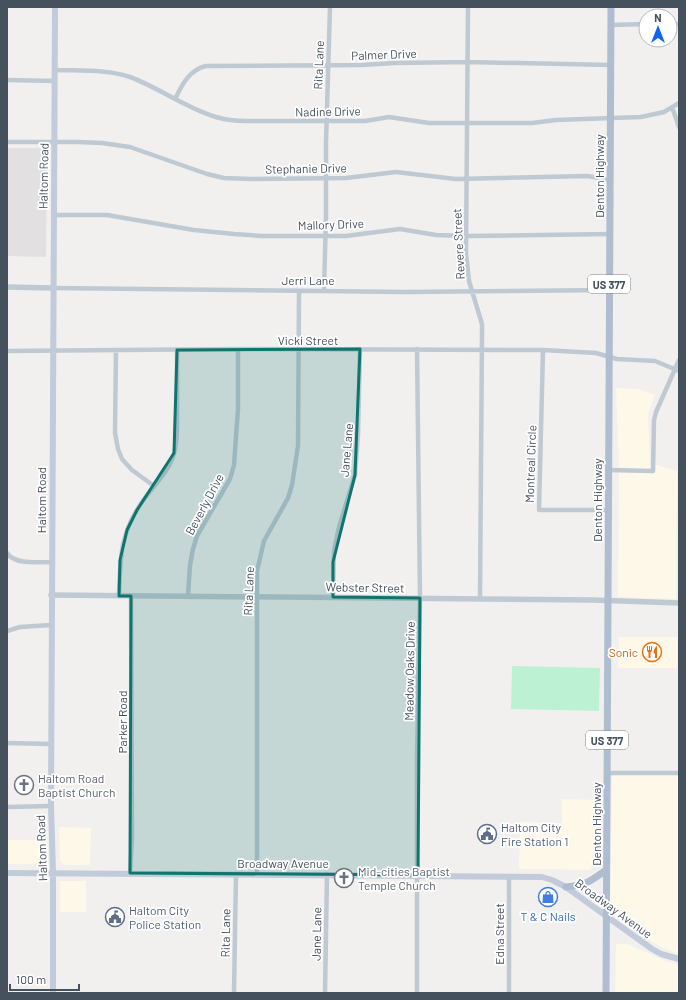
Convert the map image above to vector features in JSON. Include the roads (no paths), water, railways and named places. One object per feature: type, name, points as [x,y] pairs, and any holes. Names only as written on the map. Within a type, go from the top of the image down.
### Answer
[{"type":"main road","name":"Haltom Road","points":[[53,993],[51,595],[55,81],[54,7]]},
{"type":"main road","name":"Denton Highway","points":[[606,993],[608,356],[611,7]]},
{"type":"main road","points":[[566,887],[577,886],[588,882],[606,870]]},
{"type":"main road","name":"Broadway Avenue","points":[[7,873],[327,874],[542,877],[566,887],[652,949],[661,954],[679,959]]},
{"type":"street","name":"Rita Lane","points":[[324,291],[326,235],[326,122],[330,7]]},
{"type":"street","name":"Revere Street","points":[[468,7],[466,253],[469,281],[482,324],[480,599]]},
{"type":"street","points":[[611,25],[638,24]]},
{"type":"street","name":"Palmer Drive","points":[[175,100],[187,78],[199,68],[206,66],[468,62],[611,65]]},
{"type":"street","name":"Nadine Drive","points":[[54,70],[102,72],[130,77],[175,100],[205,113],[227,120],[246,122],[365,121],[389,117],[429,123],[532,123],[556,120],[641,117],[664,112],[679,103]]},
{"type":"street","points":[[7,80],[55,81]]},
{"type":"street","points":[[672,107],[679,127]]},
{"type":"street","name":"Stephanie Drive","points":[[7,142],[102,143],[130,147],[207,174],[224,178],[362,177],[396,172],[439,178],[466,179],[587,176],[610,180]]},
{"type":"street","name":"Mallory Drive","points":[[54,215],[107,215],[194,230],[262,236],[346,236],[400,229],[436,235],[466,236],[610,234]]},
{"type":"street","name":"Jerri Lane","points":[[7,287],[299,292],[609,290]]},
{"type":"street","name":"Rita Lane","points":[[256,874],[258,640],[257,571],[262,548],[288,498],[292,485],[298,446],[299,292]]},
{"type":"street","name":"Vicki Street","points":[[7,351],[238,349],[543,350],[596,353],[617,359],[655,361],[677,370]]},
{"type":"street","name":"Beverly Drive","points":[[188,596],[192,549],[226,488],[234,465],[238,409],[238,349]]},
{"type":"street","name":"Jane Lane","points":[[333,597],[334,551],[339,527],[355,475],[358,436],[360,349]]},
{"type":"street","name":"Meadow Oaks Drive","points":[[417,993],[417,759],[420,598],[418,349]]},
{"type":"street","points":[[116,350],[116,433],[118,449],[122,459],[132,470],[154,486]]},
{"type":"street","points":[[120,596],[120,560],[127,530],[136,510],[171,463],[177,441],[177,350]]},
{"type":"street","name":"Montreal Circle","points":[[543,350],[539,510],[608,510]]},
{"type":"street","points":[[608,470],[653,471],[654,420],[658,408],[677,370],[679,360]]},
{"type":"street","points":[[8,555],[13,559],[52,562]]},
{"type":"street","name":"Webster Street","points":[[51,595],[420,598],[679,603]]},
{"type":"street","name":"Parker Road","points":[[130,873],[132,838],[131,596]]},
{"type":"street","points":[[7,631],[20,627],[51,625]]},
{"type":"street","points":[[7,743],[51,744]]},
{"type":"street","points":[[607,772],[679,773]]},
{"type":"street","points":[[7,807],[51,806]]},
{"type":"street","name":"Rita Lane","points":[[234,993],[236,874]]},
{"type":"street","name":"Jane Lane","points":[[326,993],[327,874]]},
{"type":"street","name":"Edna Street","points":[[509,993],[510,876]]},
{"type":"place","name":"Sonic","points":[[652,652]]},
{"type":"place","name":"Haltom Road Baptist Church","points":[[24,785]]},
{"type":"place","name":"Haltom City Fire Station 1","points":[[487,834]]},
{"type":"place","name":"Mid-cities Baptist Temple Church","points":[[344,878]]},
{"type":"place","name":"T & C Nails","points":[[548,897]]},
{"type":"place","name":"Haltom City Police Station","points":[[115,917]]}]
